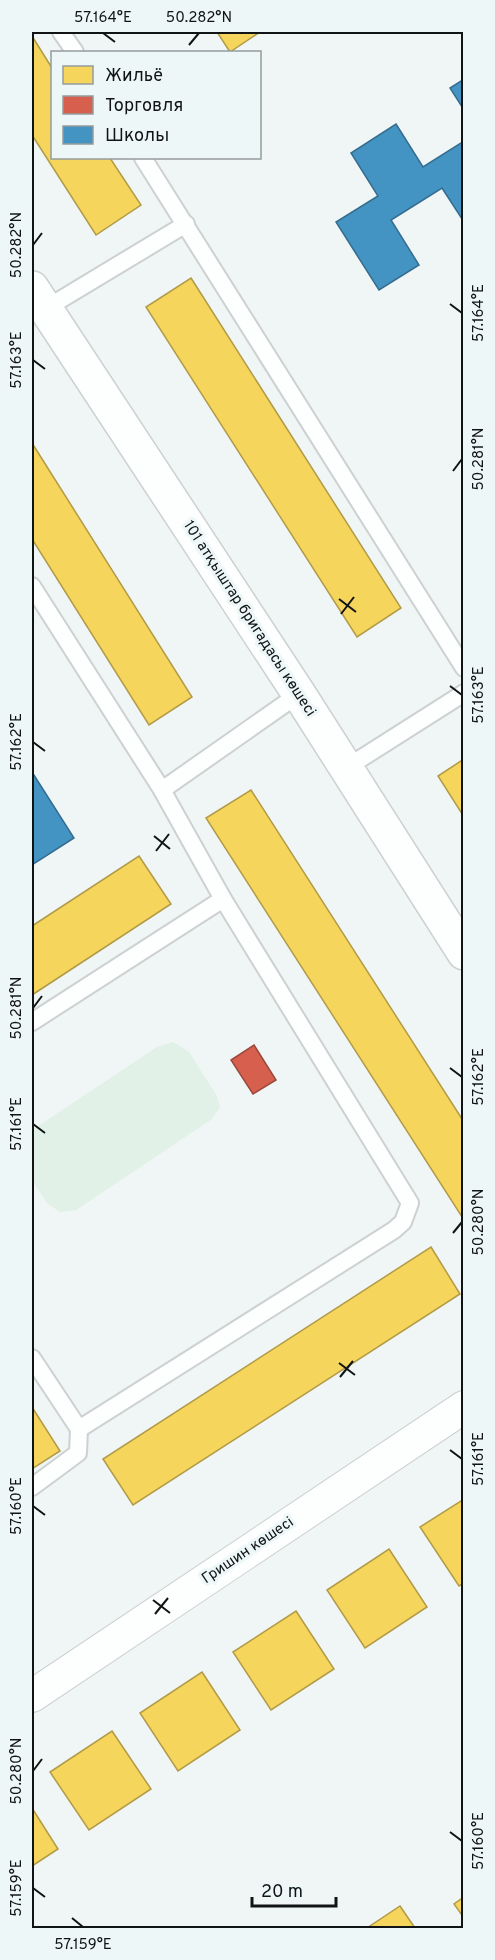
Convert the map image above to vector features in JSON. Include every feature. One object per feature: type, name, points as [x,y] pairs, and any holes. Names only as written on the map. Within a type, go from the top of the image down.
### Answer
[{"type":"street","name":"101 атқыштар бригадасы көшесі","points":[[38,299],[299,694],[464,953]]},
{"type":"street","name":"Гришин көшесі","points":[[35,1686],[464,1407]]},
{"type":"lane","points":[[61,32],[74,51]]},
{"type":"lane","points":[[144,159],[464,668]]},
{"type":"lane","points":[[38,299],[186,224]]},
{"type":"lane","points":[[32,586],[162,790],[223,898],[411,1203],[403,1222],[394,1230],[79,1429]]},
{"type":"lane","points":[[346,768],[464,693]]},
{"type":"lane","points":[[162,790],[299,694]]},
{"type":"lane","points":[[32,1022],[223,898]]},
{"type":"lane","points":[[32,1358],[79,1429],[78,1453],[32,1487]]},
{"type":"shaded area","points":[[173,1042],[189,1052],[217,1096],[220,1107],[212,1119],[76,1210],[60,1212],[47,1203],[32,1180],[32,1130],[157,1047]]},
{"type":"building: Жильё","points":[[217,32],[260,32],[232,51]]},
{"type":"building: Жильё","points":[[32,36],[51,66],[51,159],[111,159],[141,205],[96,235],[32,135]]},
{"type":"building: Жильё","points":[[191,278],[401,608],[357,637],[146,307]]},
{"type":"building: Жильё","points":[[32,443],[192,697],[149,725],[32,539]]},
{"type":"building: Жильё","points":[[464,759],[464,817],[438,776]]},
{"type":"building: Жильё","points":[[251,790],[464,1122],[464,1220],[206,818]]},
{"type":"building: Жильё","points":[[139,856],[171,904],[32,995],[32,926]]},
{"type":"building: Жильё","points":[[431,1247],[460,1294],[133,1505],[103,1459]]},
{"type":"building: Жильё","points":[[32,1407],[60,1451],[32,1469]]},
{"type":"building: Жильё","points":[[464,1499],[464,1583],[459,1586],[420,1527]]},
{"type":"building: Жильё","points":[[389,1549],[427,1607],[365,1648],[327,1590]]},
{"type":"building: Жильё","points":[[296,1611],[334,1669],[271,1710],[233,1652]]},
{"type":"building: Жильё","points":[[202,1672],[240,1730],[178,1771],[140,1713]]},
{"type":"building: Жильё","points":[[112,1731],[151,1789],[89,1830],[50,1772]]},
{"type":"building: Жильё","points":[[32,1808],[58,1849],[32,1866]]},
{"type":"building: Жильё","points":[[464,1897],[464,1918],[454,1904]]},
{"type":"building: Жильё","points":[[400,1906],[415,1928],[367,1928]]},
{"type":"building: Торговля","points":[[254,1045],[276,1080],[253,1094],[231,1060]]},
{"type":"building: Школы","points":[[464,79],[464,110],[450,88]]},
{"type":"building: Школы","points":[[396,124],[423,167],[464,141],[464,222],[442,188],[391,220],[419,265],[379,290],[336,222],[378,196],[351,153]]},
{"type":"building: Школы","points":[[32,772],[74,838],[32,865]]}]
